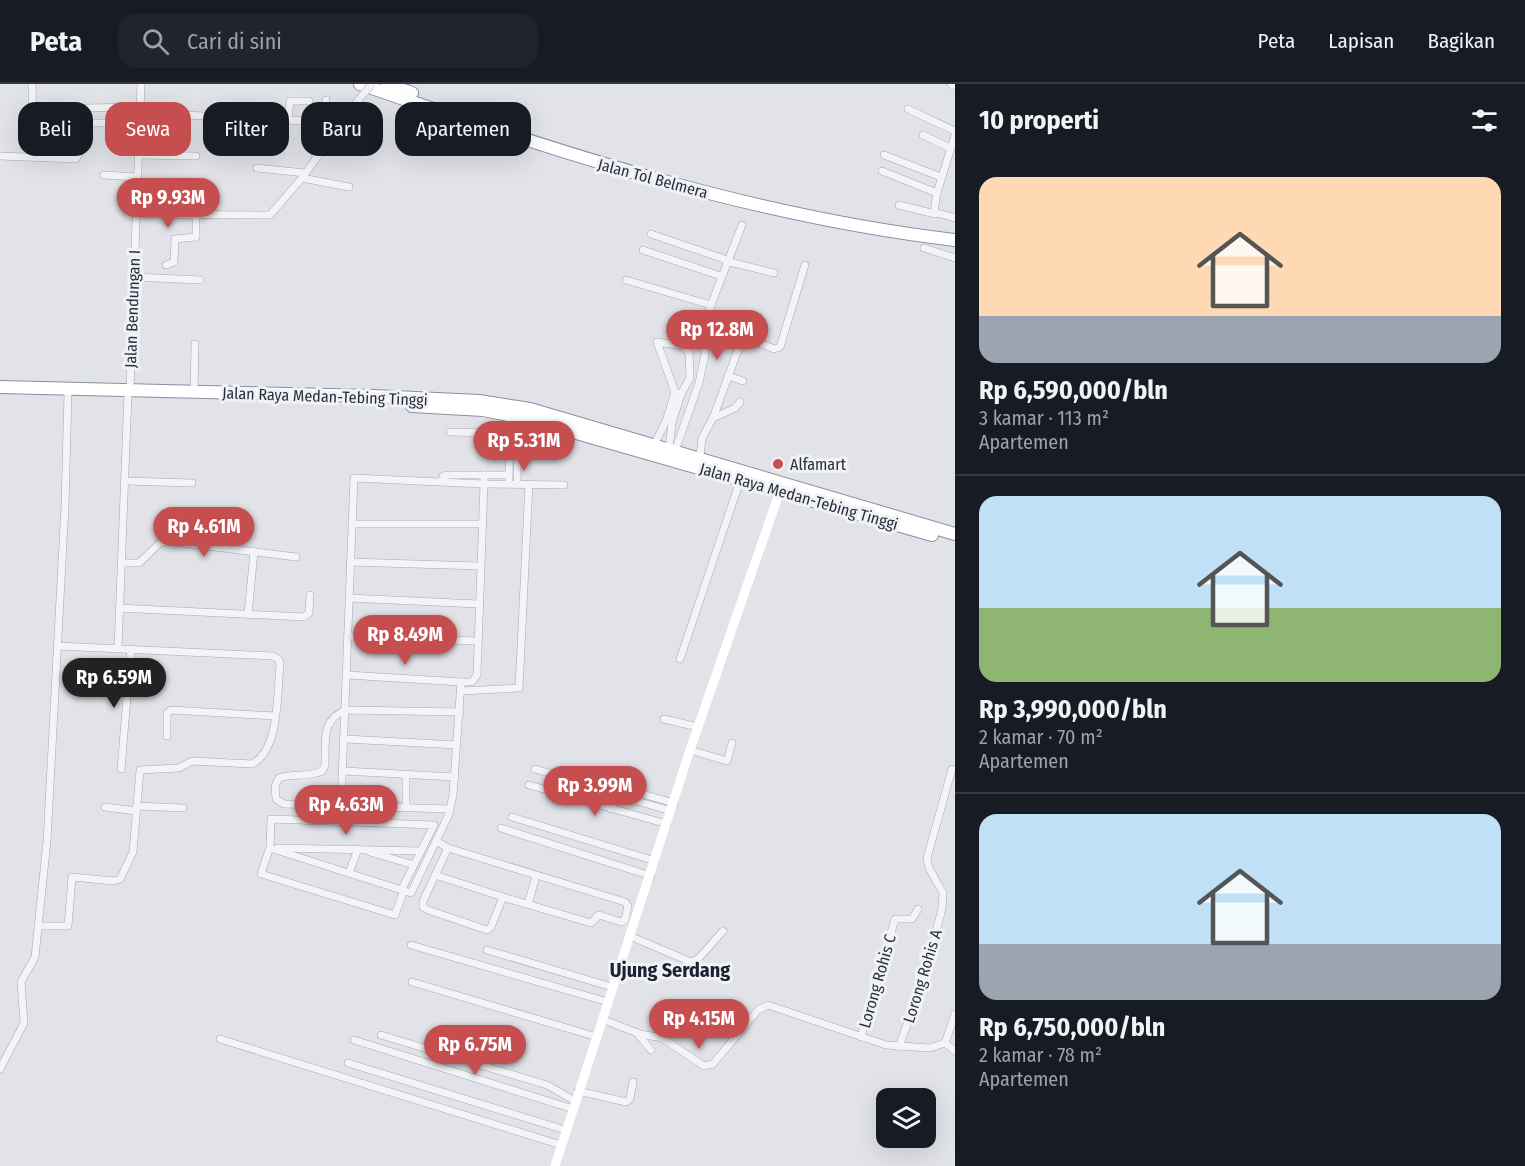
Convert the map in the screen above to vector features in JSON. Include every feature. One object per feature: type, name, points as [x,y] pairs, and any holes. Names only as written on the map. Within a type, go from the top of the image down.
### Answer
[{"type":"highway","name":"Jalan Tol Belmera","points":[[360,84],[548,144],[738,200],[907,235],[955,240]]},
{"type":"highway","name":"Jalan Tol Belmera","points":[[387,84],[548,144],[740,193],[910,227],[955,232]]},
{"type":"highway","name":"Jalan Raya Medan-Tebing Tinggi","points":[[0,389],[129,392],[483,410],[509,414],[616,439],[780,491],[955,542]]},
{"type":"highway","name":"Jalan Raya Medan-Tebing Tinggi","points":[[0,389],[68,393],[194,392],[373,396],[479,401],[530,409],[593,433]]},
{"type":"highway","name":"Jalan Raya Medan-Tebing Tinggi","points":[[616,439],[654,445],[700,457],[955,534]]},
{"type":"main road","points":[[555,1166],[575,1100],[604,1020],[612,987],[632,937],[690,750],[780,491]]},
{"type":"street","points":[[32,84],[32,102]]},
{"type":"street","name":"Jalan Bendungan I","points":[[140,102],[141,84]]},
{"type":"street","points":[[135,213],[268,215],[303,175],[372,84]]},
{"type":"street","points":[[289,110],[290,101],[309,101]]},
{"type":"street","points":[[908,109],[955,133],[937,193],[935,214]]},
{"type":"street","points":[[923,135],[950,148]]},
{"type":"street","points":[[884,155],[941,177]]},
{"type":"street","points":[[0,156],[76,159],[78,156]]},
{"type":"street","name":"Jalan Bendungan I","points":[[118,648],[139,156]]},
{"type":"street","points":[[191,156],[196,156]]},
{"type":"street","points":[[257,168],[303,175],[349,187]]},
{"type":"street","points":[[882,171],[937,193]]},
{"type":"street","points":[[104,175],[137,177]]},
{"type":"street","points":[[899,205],[955,218]]},
{"type":"street","points":[[166,265],[174,262],[175,239],[196,237],[196,215]]},
{"type":"street","points":[[672,450],[701,377],[705,354],[704,330],[726,260],[742,225]]},
{"type":"street","points":[[651,234],[726,260],[774,273]]},
{"type":"street","points":[[924,248],[955,258]]},
{"type":"street","points":[[643,250],[721,276]]},
{"type":"street","points":[[727,338],[741,341],[749,338],[774,349],[780,347],[805,265]]},
{"type":"street","points":[[134,277],[200,280]]},
{"type":"street","points":[[626,280],[711,305]]},
{"type":"street","points":[[654,445],[669,422],[678,393],[690,378],[691,366],[687,351],[688,324]]},
{"type":"street","points":[[700,457],[702,438],[713,418],[741,341]]},
{"type":"street","points":[[678,393],[657,342],[683,346],[687,351]]},
{"type":"street","points":[[194,392],[195,344]]},
{"type":"street","points":[[728,376],[743,381]]},
{"type":"street","points":[[0,1069],[22,1030],[24,1011],[21,982],[34,957],[49,818],[68,393]]},
{"type":"street","points":[[713,418],[735,408],[740,402]]},
{"type":"street","points":[[509,414],[509,484]]},
{"type":"street","points":[[518,484],[519,431],[524,418]]},
{"type":"street","points":[[669,422],[672,450]]},
{"type":"street","points":[[450,432],[494,433],[510,429],[519,431]]},
{"type":"street","points":[[442,482],[443,476],[448,475],[509,475]]},
{"type":"street","points":[[347,675],[472,682],[477,675],[476,641],[484,475]]},
{"type":"street","points":[[341,805],[346,739],[354,478],[564,485]]},
{"type":"street","points":[[680,659],[741,478]]},
{"type":"street","points":[[126,481],[192,483]]},
{"type":"street","points":[[460,691],[519,688],[529,484]]},
{"type":"street","points":[[352,524],[482,524]]},
{"type":"street","points":[[122,563],[140,562],[160,543],[166,541],[296,557]]},
{"type":"street","points":[[248,614],[254,552]]},
{"type":"street","points":[[350,562],[480,566]]},
{"type":"street","points":[[119,608],[307,617],[310,596]]},
{"type":"street","points":[[349,598],[478,604]]},
{"type":"street","points":[[348,636],[476,641]]},
{"type":"street","points":[[38,926],[68,926],[72,877],[113,881],[120,879],[133,852],[138,774],[142,769],[179,768],[192,761],[255,763],[272,738],[280,665],[279,660],[273,656],[57,646]]},
{"type":"street","points":[[122,769],[130,649]]},
{"type":"street","points":[[461,682],[455,777],[435,874],[423,901],[423,907],[484,930],[491,927],[503,897]]},
{"type":"street","points":[[167,736],[167,713],[171,710],[275,716]]},
{"type":"street","points":[[449,811],[405,807],[284,804],[278,802],[274,794],[279,778],[322,771],[325,766],[329,721],[336,714],[346,710],[460,712]]},
{"type":"street","points":[[664,719],[698,727]]},
{"type":"street","points":[[346,739],[457,745]]},
{"type":"street","points":[[690,750],[727,760],[732,743]]},
{"type":"street","points":[[535,768],[609,791],[610,787],[617,789],[611,809]]},
{"type":"street","name":"Lorong Rohis A","points":[[899,1047],[924,976],[942,909],[943,893],[929,868],[927,858],[952,769]]},
{"type":"street","points":[[344,771],[455,777]]},
{"type":"street","points":[[405,807],[406,775]]},
{"type":"street","points":[[529,785],[668,824]]},
{"type":"street","points":[[621,789],[672,807]]},
{"type":"street","points":[[616,795],[672,807]]},
{"type":"street","points":[[105,807],[183,808]]},
{"type":"street","points":[[512,817],[655,861]]},
{"type":"street","points":[[271,819],[434,825],[403,890],[395,915],[261,874],[269,849],[271,819]]},
{"type":"street","points":[[501,828],[651,876]]},
{"type":"street","points":[[435,874],[591,923],[599,915],[621,922],[625,920],[628,906],[625,902],[441,845]]},
{"type":"street","points":[[269,849],[411,893],[441,845]]},
{"type":"street","points":[[269,849],[421,851]]},
{"type":"street","points":[[359,849],[414,865]]},
{"type":"street","points":[[350,873],[359,849]]},
{"type":"street","points":[[528,904],[536,876]]},
{"type":"street","name":"Lorong Rohis C","points":[[861,1037],[895,919],[912,920],[918,909]]},
{"type":"street","points":[[632,937],[691,962],[698,959],[723,931]]},
{"type":"street","points":[[411,945],[608,1002]]},
{"type":"street","points":[[487,950],[612,987]]},
{"type":"street","points":[[412,982],[597,1037]]},
{"type":"street","points":[[604,1020],[637,1033],[662,1038],[696,1062],[710,1066],[758,1010],[771,1005],[861,1037],[899,1047],[930,1048],[945,1043]]},
{"type":"street","points":[[945,1043],[955,1014]]},
{"type":"street","points":[[637,1033],[651,1050]]},
{"type":"street","points":[[381,1035],[547,1085],[553,1091],[575,1100]]},
{"type":"street","points":[[220,1039],[561,1145]]},
{"type":"street","points":[[354,1040],[575,1100],[626,1102],[630,1099],[633,1082]]},
{"type":"street","points":[[945,1043],[955,1051]]},
{"type":"street","points":[[348,1063],[566,1130]]},
{"type":"place","name":"Alfamart","points":[[778,464]]},
{"type":"district","name":"Ujung Serdang","points":[[670,970]]}]
